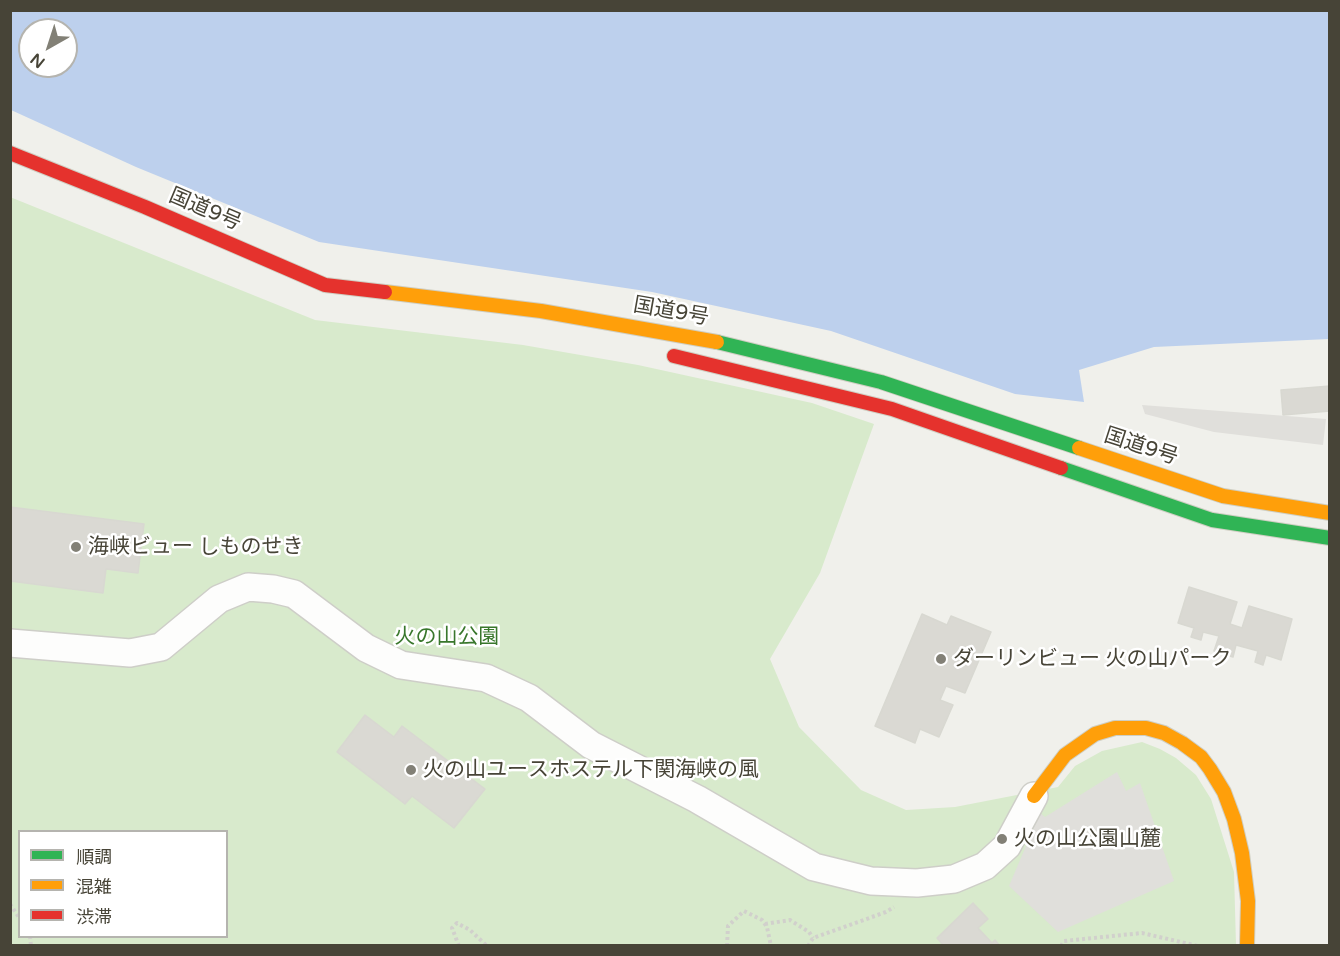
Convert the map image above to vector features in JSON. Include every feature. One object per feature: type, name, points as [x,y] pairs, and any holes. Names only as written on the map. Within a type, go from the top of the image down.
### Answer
[{"type":"main road","name":"国道9号","points":[[10,153],[145,207],[325,285],[541,311],[735,345],[881,382],[1223,496],[1329,513]]},
{"type":"main road","name":"国道9号","points":[[656,352],[691,358],[892,410],[1212,519],[1329,538]]},
{"type":"main road","points":[[1034,796],[1065,755],[1080,742],[1095,734],[1115,728],[1146,728],[1164,733],[1182,743],[1210,769],[1224,792],[1234,819],[1242,853],[1248,901],[1247,945]]},
{"type":"street","points":[[10,643],[130,653],[161,647],[219,599],[248,587],[294,594],[366,648],[383,657],[401,664],[486,678],[530,698],[591,745],[697,800],[814,867],[870,881],[917,883],[954,879],[985,866],[1007,846],[1034,796]]},
{"type":"path","points":[[808,945],[813,938],[886,912],[905,899],[917,883]]},
{"type":"path","points":[[727,945],[728,926],[744,911],[755,914],[765,924],[771,945]]},
{"type":"path","points":[[765,924],[790,920],[809,932],[813,938]]},
{"type":"path","points":[[459,945],[452,928],[458,923],[487,945]]},
{"type":"path","points":[[1061,945],[1064,941],[1142,933],[1198,945]]},
{"type":"green space","name":"火の山公園","points":[[10,197],[315,320],[523,345],[638,365],[812,403],[874,424],[820,573],[770,659],[799,727],[861,790],[906,810],[955,807],[1058,787],[1075,766],[1102,751],[1142,742],[1160,749],[1176,758],[1196,775],[1211,799],[1234,872],[1236,945],[11,945]]},
{"type":"shaded area","points":[[1142,405],[1326,419],[1323,445],[1214,432],[1145,414]]},
{"type":"shaded area","points":[[1117,772],[1126,791],[1140,783],[1174,881],[1058,932],[1009,886],[1040,813],[1045,817]]},
{"type":"water","points":[[10,11],[1329,11],[1329,339],[1154,347],[1079,370],[1084,402],[1015,394],[831,331],[652,292],[319,242],[136,167],[11,110]]},
{"type":"building","points":[[1330,386],[1330,411],[1283,415],[1281,390]]},
{"type":"building","name":"海峡ビュー しものせき","points":[[10,507],[144,524],[138,573],[106,569],[103,593],[10,581]]},
{"type":"building","points":[[1189,587],[1237,602],[1230,624],[1242,628],[1249,606],[1292,619],[1281,660],[1266,655],[1263,665],[1255,662],[1258,651],[1236,645],[1233,657],[1214,651],[1219,636],[1203,632],[1201,640],[1191,637],[1194,628],[1178,623]]},
{"type":"building","name":"ダーリンビュー 火の山パーク","points":[[922,614],[947,625],[951,616],[991,632],[965,693],[946,686],[940,700],[953,705],[939,737],[920,729],[915,743],[875,726]]},
{"type":"building","name":"火の山ユースホステル下関海峡の風","points":[[365,715],[394,737],[402,726],[485,789],[454,828],[412,796],[405,804],[337,752]]},
{"type":"building","points":[[973,903],[988,919],[978,928],[992,943],[995,940],[1000,946],[944,946],[937,938]]},
{"type":"traffic: fast","points":[[717,342],[881,382],[1079,448]]},
{"type":"traffic: fast","points":[[1061,468],[1212,520],[1330,538]]},
{"type":"traffic: slow","points":[[385,292],[541,311],[717,342]]},
{"type":"traffic: slow","points":[[1079,448],[1223,496],[1330,513]]},
{"type":"traffic: slow","points":[[1034,796],[1065,755],[1095,734],[1115,728],[1146,728],[1164,733],[1182,743],[1201,757],[1210,769],[1224,792],[1234,819],[1242,853],[1248,901],[1247,946]]},
{"type":"traffic: jam","points":[[10,153],[145,207],[325,285],[385,292]]},
{"type":"traffic: jam","points":[[674,356],[892,409],[1061,468]]},
{"type":"place","name":"海峡ビュー しものせき","points":[[76,547]]},
{"type":"place","name":"ダーリンビュー 火の山パーク","points":[[941,659]]},
{"type":"place","name":"火の山ユースホステル下関海峡の風","points":[[411,770]]},
{"type":"place","name":"火の山公園山麓","points":[[1002,839]]}]
